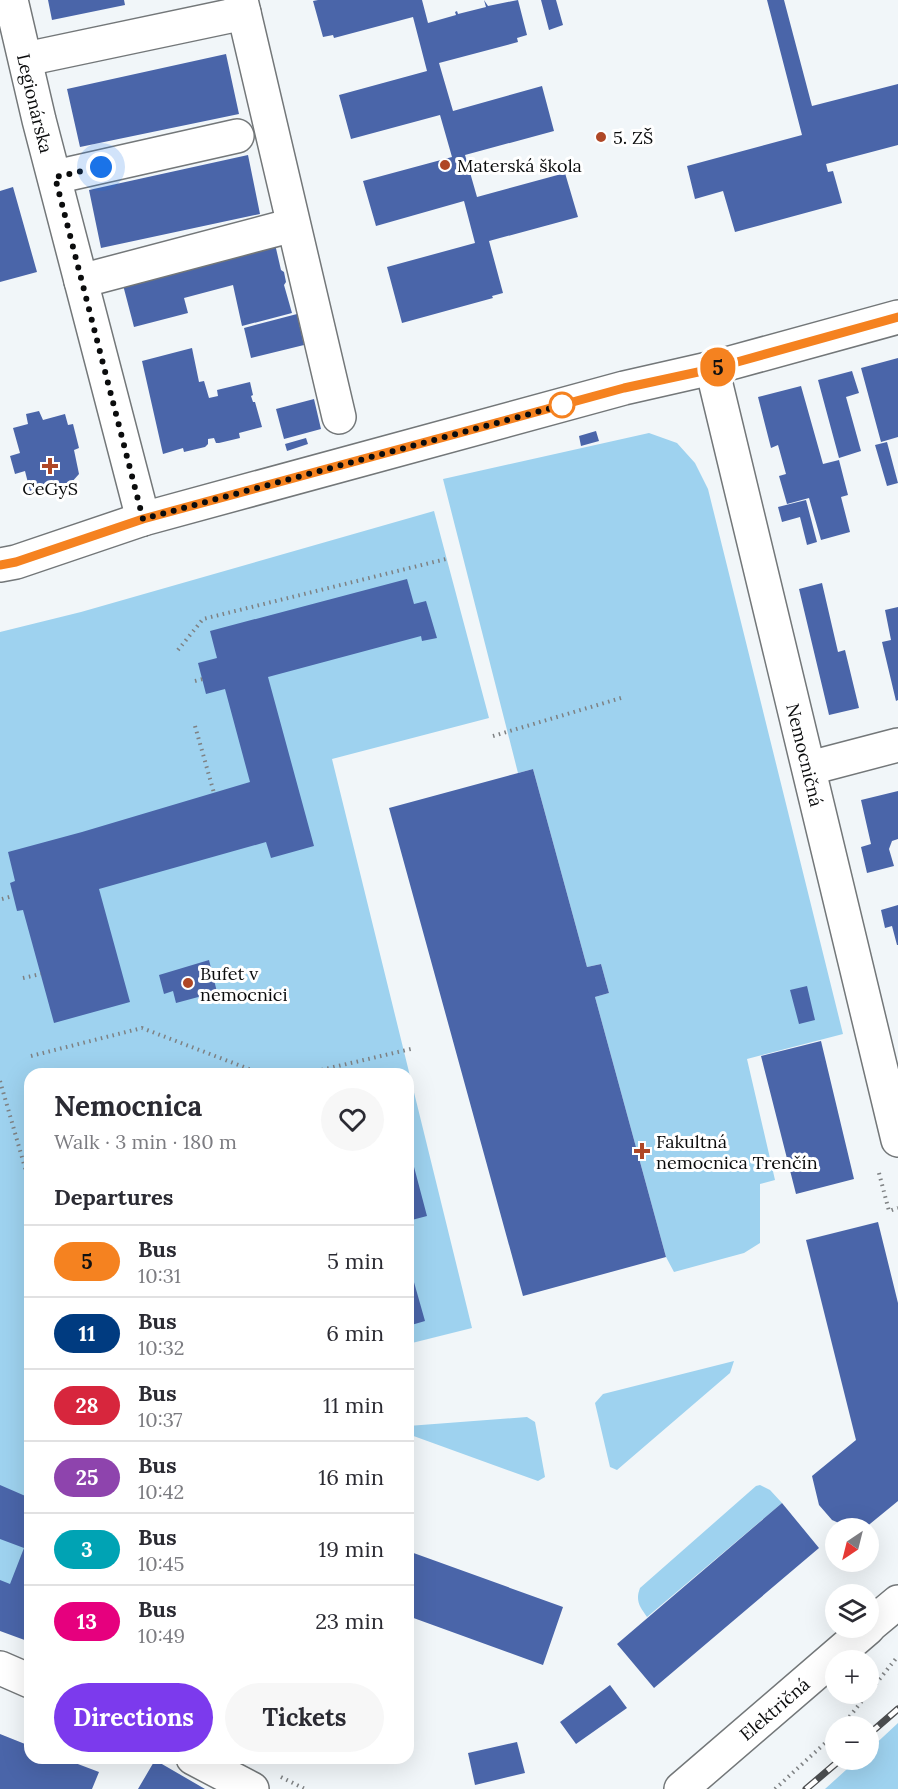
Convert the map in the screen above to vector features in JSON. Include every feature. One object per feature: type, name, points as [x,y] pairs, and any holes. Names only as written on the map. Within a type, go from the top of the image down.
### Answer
[{"type":"street","name":"Legionárska","points":[[11,0],[39,120],[143,519]]},
{"type":"street","points":[[26,59],[242,7],[339,417]]},
{"type":"street","points":[[55,177],[237,136]]},
{"type":"street","points":[[81,281],[293,225]]},
{"type":"street","points":[[0,565],[16,562],[143,519],[624,388],[712,369],[898,317]]},
{"type":"street","name":"Nemocničná","points":[[712,369],[898,1140]]},
{"type":"street","points":[[810,768],[898,745]]},
{"type":"street","name":"Električná","points":[[879,1618],[898,1602]]},
{"type":"street","name":"Električná","points":[[681,1789],[855,1638]]},
{"type":"street","points":[[0,1668],[24,1678]]},
{"type":"street","points":[[204,1764],[252,1789]]},
{"type":"path","points":[[178,650],[203,620],[446,559]]},
{"type":"path","points":[[195,681],[203,679]]},
{"type":"path","points":[[494,736],[621,698]]},
{"type":"path","points":[[195,726],[214,793]]},
{"type":"path","points":[[2,899],[13,896]]},
{"type":"path","points":[[23,978],[40,974]]},
{"type":"path","points":[[31,1056],[141,1028],[246,1068]]},
{"type":"path","points":[[330,1068],[415,1048]]},
{"type":"path","points":[[0,1081],[24,1164]]},
{"type":"path","points":[[879,1173],[889,1211],[898,1208]]},
{"type":"path","points":[[850,1716],[898,1656]]},
{"type":"path","points":[[775,1789],[825,1743]]},
{"type":"shaded area","points":[[649,433],[677,443],[695,463],[708,489],[843,1034],[747,1059],[775,1180],[760,1184],[760,1243],[744,1253],[674,1272],[666,1257],[595,997],[609,993],[601,964],[587,967],[533,769],[518,773],[443,479]]},
{"type":"shaded area","points":[[434,511],[489,718],[332,759],[408,1068],[24,1068],[24,1624],[0,1614],[0,632],[81,612]]},
{"type":"shaded area","points":[[414,1092],[472,1328],[414,1342]]},
{"type":"shaded area","points":[[734,1361],[730,1373],[617,1470],[610,1467],[595,1403],[603,1394]]},
{"type":"shaded area","points":[[527,1417],[535,1422],[545,1477],[538,1481],[414,1436],[414,1426]]},
{"type":"shaded area","points":[[760,1485],[770,1490],[782,1503],[647,1617],[638,1600],[640,1588],[756,1486]]},
{"type":"shaded area","points":[[898,1723],[898,1789],[825,1789],[846,1770],[879,1770],[879,1741]]},
{"type":"building","points":[[48,0],[124,0],[125,5],[52,20]]},
{"type":"building","name":"Materská škola","points":[[422,0],[428,23],[456,15],[457,11],[458,14],[486,7],[484,0],[488,6],[518,0],[527,35],[517,38],[518,42],[439,63],[453,111],[542,86],[554,131],[465,155],[477,197],[565,173],[578,217],[489,241],[503,293],[492,296],[493,298],[402,323],[387,267],[475,243],[464,201],[376,226],[363,181],[452,157],[440,115],[351,139],[339,95],[427,71],[413,17],[334,38],[333,35],[323,37],[313,1]]},
{"type":"building","points":[[541,0],[556,0],[563,25],[549,30]]},
{"type":"building","points":[[767,0],[784,0],[812,106],[898,84],[898,145],[826,164],[828,172],[833,171],[842,203],[735,232],[723,191],[695,199],[687,166],[802,135]]},
{"type":"building","points":[[226,54],[239,114],[80,147],[67,89]]},
{"type":"building","points":[[248,155],[260,214],[101,248],[89,190]]},
{"type":"building","points":[[13,187],[37,272],[0,282],[0,191]]},
{"type":"building","points":[[275,244],[281,270],[284,272],[286,282],[284,285],[292,313],[242,326],[233,285],[184,298],[188,313],[134,327],[123,285]]},
{"type":"building","points":[[297,314],[304,345],[251,358],[244,328]]},
{"type":"building","points":[[192,348],[199,382],[204,381],[209,398],[218,396],[217,390],[250,382],[253,395],[251,396],[262,427],[239,433],[240,438],[219,443],[216,443],[214,438],[208,439],[205,447],[184,452],[183,448],[163,454],[142,361]]},
{"type":"building","points":[[898,358],[898,437],[881,442],[861,368]]},
{"type":"building","points":[[852,371],[859,393],[846,397],[861,451],[839,458],[818,380]]},
{"type":"building","points":[[801,386],[823,464],[839,460],[848,495],[841,497],[850,532],[821,540],[809,498],[787,504],[779,476],[786,474],[778,445],[771,448],[758,397]]},
{"type":"building","points":[[314,399],[321,429],[284,439],[276,409]]},
{"type":"building","points":[[39,411],[43,420],[65,414],[68,425],[73,424],[79,448],[74,450],[79,474],[71,483],[57,486],[56,484],[30,491],[25,471],[15,474],[10,456],[20,453],[13,428],[28,424],[26,414]]},
{"type":"building","points":[[596,431],[599,441],[581,446],[579,436]]},
{"type":"building","points":[[306,438],[308,444],[287,451],[285,444]]},
{"type":"building","points":[[887,442],[898,483],[887,486],[875,445]]},
{"type":"building","points":[[806,500],[817,542],[807,545],[800,517],[782,522],[778,507]]},
{"type":"building","points":[[407,579],[414,604],[426,601],[437,638],[422,641],[421,636],[268,677],[314,846],[271,858],[266,842],[99,889],[130,1002],[54,1023],[23,910],[17,911],[10,883],[15,881],[8,852],[250,782],[225,689],[206,694],[198,663],[217,658],[210,631]]},
{"type":"building","points":[[822,583],[838,652],[845,650],[859,708],[829,715],[799,589]]},
{"type":"building","points":[[898,607],[898,700],[896,701],[882,642],[891,640],[885,610]]},
{"type":"building","points":[[533,769],[587,967],[601,964],[609,993],[595,997],[666,1257],[523,1296],[389,808]]},
{"type":"building","points":[[898,791],[898,839],[892,841],[889,849],[894,866],[867,873],[861,847],[871,844],[861,800]]},
{"type":"building","points":[[898,905],[897,945],[892,926],[885,928],[881,910]]},
{"type":"building","name":"Bufet v nemocnici","points":[[209,960],[217,992],[176,1003],[173,991],[164,994],[159,975]]},
{"type":"building","points":[[807,986],[815,1020],[799,1024],[790,990]]},
{"type":"building","points":[[821,1041],[854,1179],[796,1194],[761,1056]]},
{"type":"building","points":[[414,1167],[427,1216],[414,1219]]},
{"type":"building","points":[[878,1222],[898,1303],[898,1501],[877,1518],[830,1518],[819,1505],[812,1476],[856,1440],[806,1240]]},
{"type":"building","points":[[414,1282],[425,1321],[414,1324]]},
{"type":"building","points":[[0,1485],[24,1495],[24,1548],[0,1539]]},
{"type":"building","points":[[782,1503],[819,1548],[654,1688],[617,1644]]},
{"type":"building","points":[[24,1548],[24,1640],[0,1631],[0,1580],[10,1584]]},
{"type":"building","points":[[414,1553],[563,1607],[543,1665],[414,1618]]},
{"type":"building","points":[[610,1685],[627,1708],[576,1744],[560,1722]]},
{"type":"building","points":[[0,1734],[24,1744],[24,1764],[78,1764],[99,1772],[92,1789],[0,1789]]},
{"type":"building","points":[[517,1742],[525,1773],[475,1785],[468,1753]]},
{"type":"building","points":[[153,1764],[162,1764],[205,1789],[138,1789]]},
{"type":"railway","points":[[879,1725],[898,1709]]},
{"type":"railway","points":[[806,1789],[828,1770]]},
{"type":"bus line","name":"5","points":[[0,565],[16,562],[143,519],[624,388],[712,369],[898,317]]},
{"type":"place","name":"5. ZŠ","points":[[601,137]]},
{"type":"place","name":"Materská škola","points":[[445,165]]},
{"type":"place","name":"CeGyS","points":[[50,466]]},
{"type":"place","name":"Bufet v nemocnici","points":[[188,983]]},
{"type":"place","name":"Fakultná nemocnica Trenčín","points":[[642,1151]]},
{"type":"route","points":[[101,167],[55,177],[143,519],[570,403],[562,405]]}]
